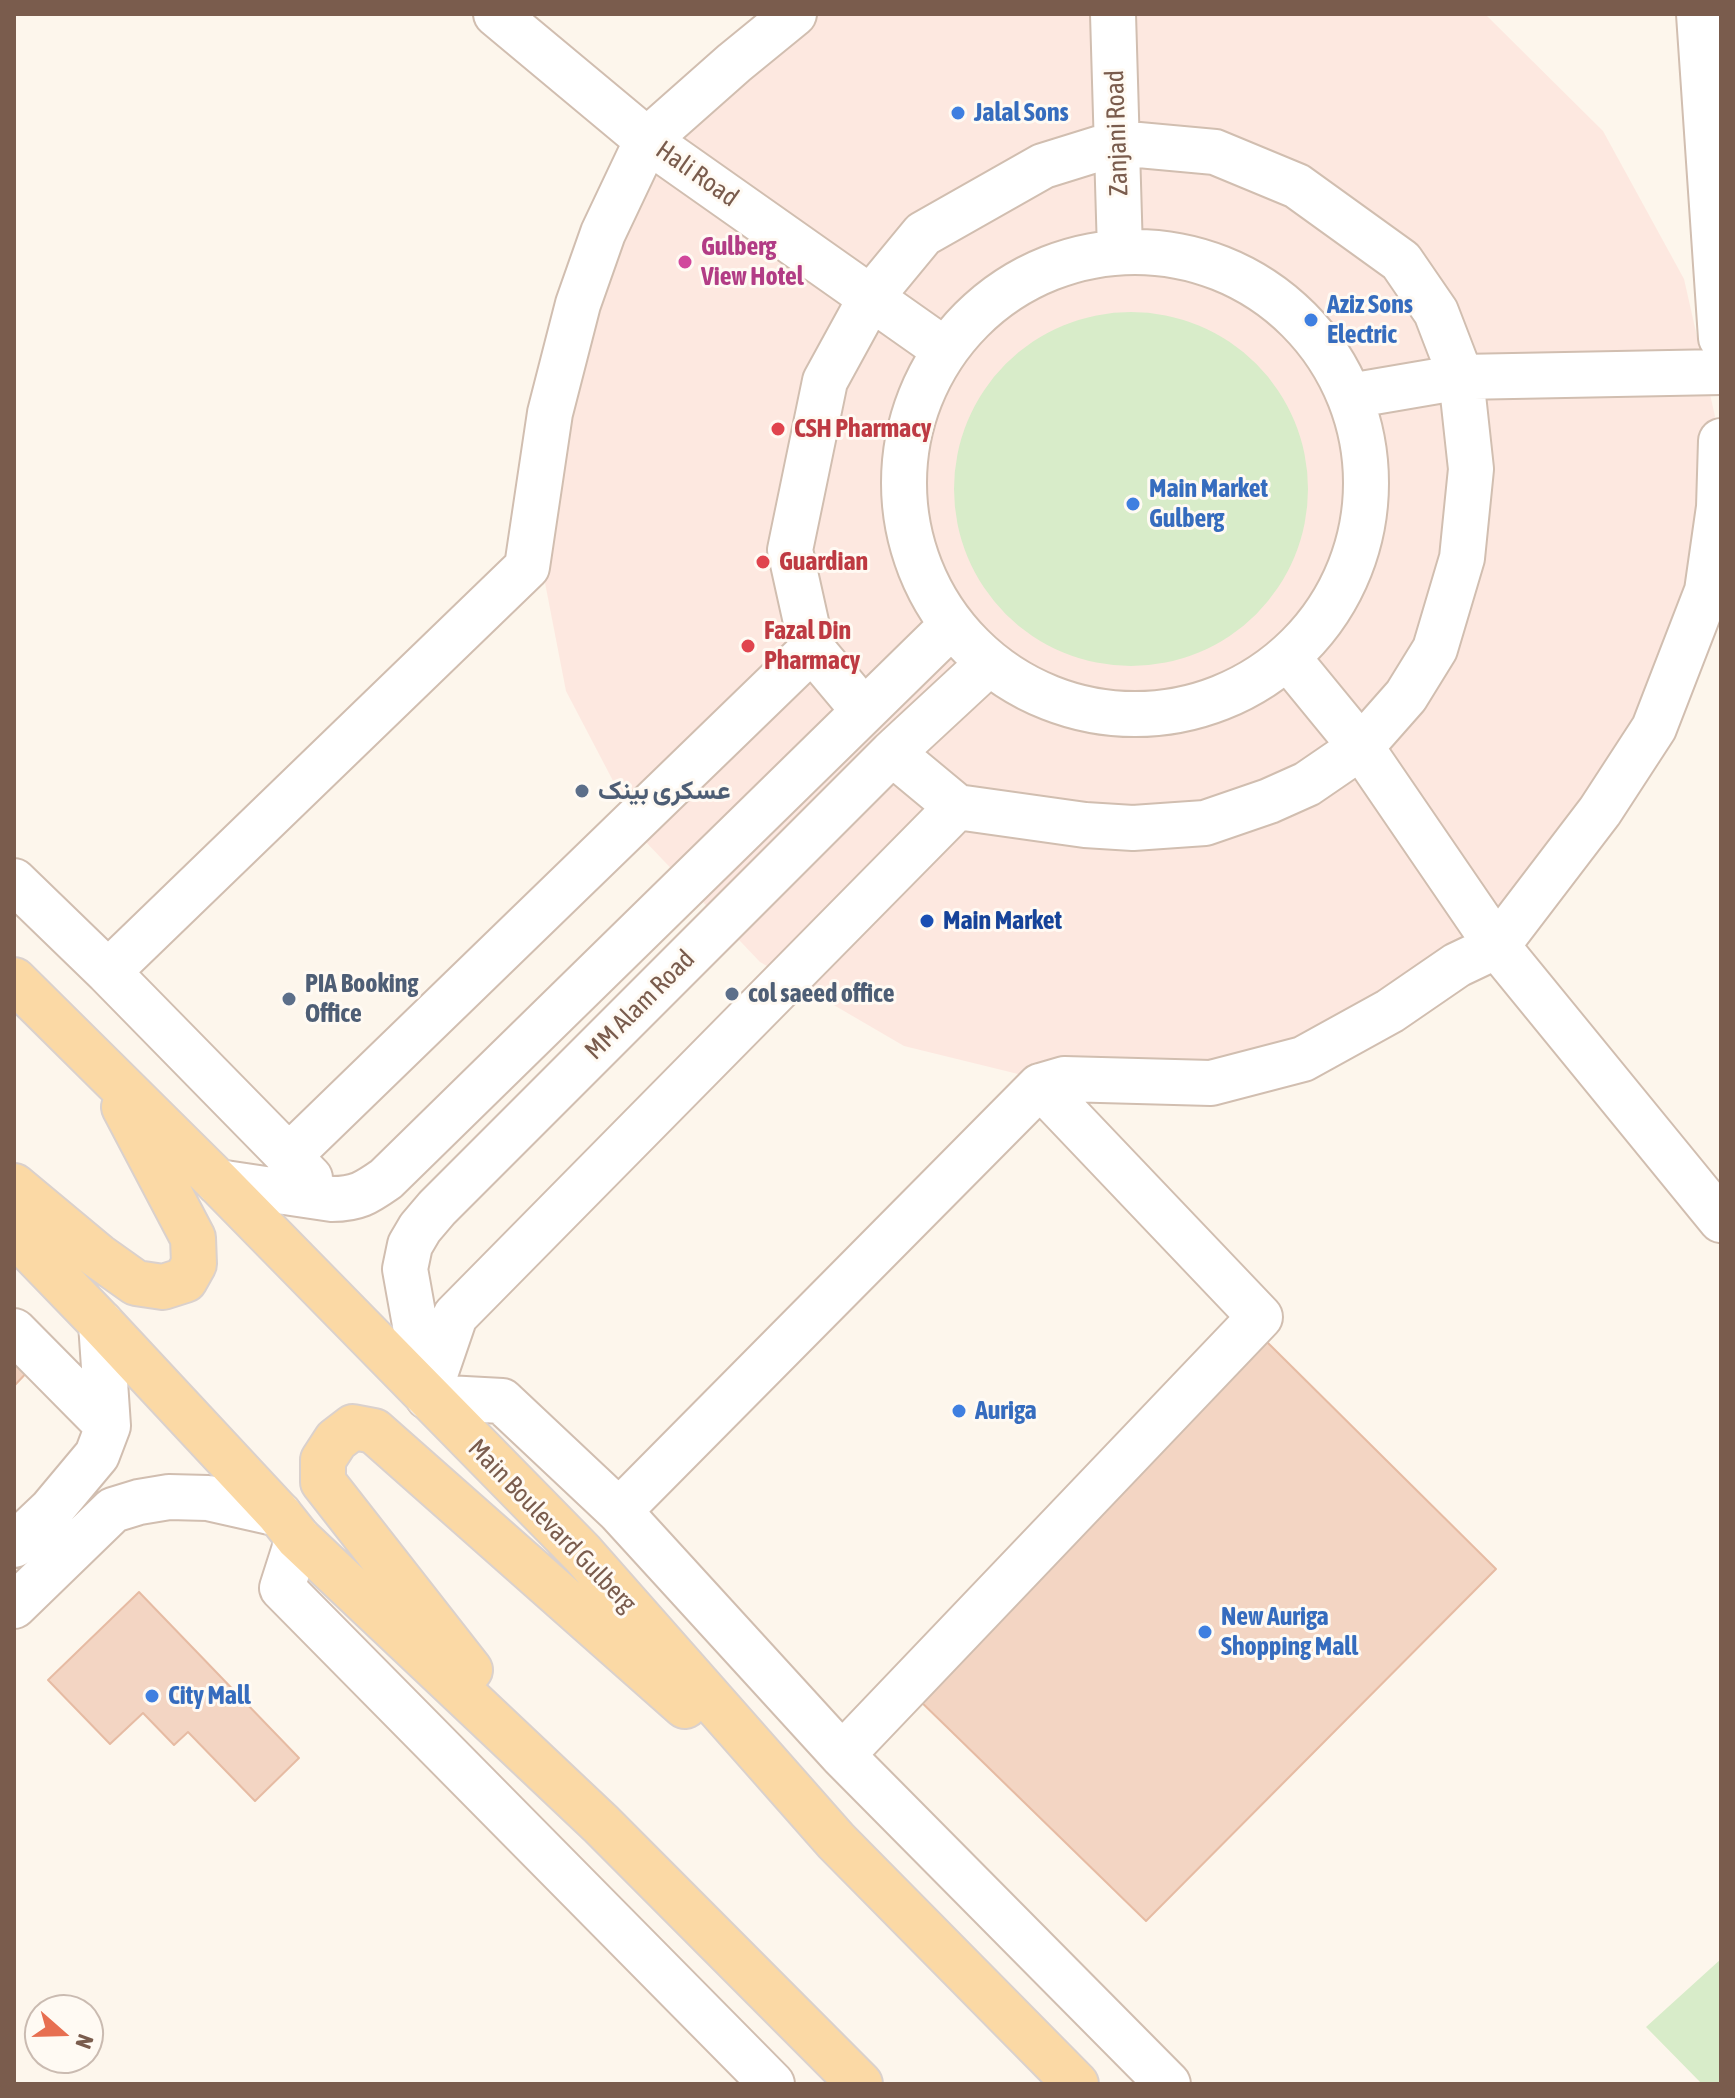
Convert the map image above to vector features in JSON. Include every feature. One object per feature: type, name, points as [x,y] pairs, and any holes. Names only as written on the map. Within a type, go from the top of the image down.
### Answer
[{"type":"main road","name":"Main Boulevard Gulberg","points":[[14,980],[218,1182],[582,1553],[836,1841],[1076,2084]]},
{"type":"main road","points":[[14,1186],[98,1256],[136,1283],[163,1287],[185,1280],[194,1264],[193,1238],[104,1069]]},
{"type":"main road","points":[[14,1233],[288,1526],[601,1824],[860,2084]]},
{"type":"main road","points":[[563,1788],[323,1482],[323,1460],[336,1440],[353,1427],[374,1431],[836,1841]]},
{"type":"street","name":"Hali Road","points":[[496,14],[647,140],[945,350]]},
{"type":"street","points":[[108,972],[527,567],[550,413],[578,304],[603,233],[647,140],[794,14]]},
{"type":"street","name":"Zanjani Road","points":[[1113,14],[1120,251]]},
{"type":"street","points":[[1699,14],[1721,338]]},
{"type":"street","points":[[864,711],[812,649],[790,550],[825,381],[871,297],[923,234],[1043,166],[1117,143],[1215,152],[1297,186],[1401,261],[1436,312],[1461,377],[1471,469],[1462,558],[1435,649],[1406,696],[1361,747],[1307,784],[1269,801],[1205,823],[1133,828],[1085,825],[957,807],[892,753]]},
{"type":"street","points":[[1120,251],[1168,253],[1215,265],[1259,286],[1297,316],[1328,353],[1350,396],[1366,466],[1361,537],[1334,603],[1288,658],[1244,689],[1193,709],[1139,716],[1085,711],[1034,693],[988,664],[951,626],[922,575],[906,519],[905,460],[918,402],[945,350],[972,319],[1004,292],[1040,272],[1079,257],[1120,251]]},
{"type":"street","points":[[1350,396],[1461,377],[1721,372]]},
{"type":"street","points":[[619,1511],[1040,1086],[1064,1079],[1211,1083],[1303,1059],[1390,1011],[1457,965],[1497,946],[1600,811],[1654,728],[1707,591],[1719,507],[1721,441]]},
{"type":"street","name":"MM Alam Road","points":[[218,1182],[350,1199],[367,1193],[386,1179],[951,626]]},
{"type":"street","points":[[288,1157],[812,649]]},
{"type":"street","points":[[1288,658],[1361,747],[1497,946],[1721,1220]]},
{"type":"street","name":"MM Alam Road","points":[[428,1397],[405,1269],[410,1245],[420,1228],[892,753],[988,664]]},
{"type":"street","points":[[957,807],[455,1316],[428,1397],[502,1401],[619,1511],[842,1755],[1168,2084]]},
{"type":"street","points":[[14,881],[332,1199]]},
{"type":"street","points":[[842,1755],[1260,1317],[1040,1086]]},
{"type":"street","points":[[14,1545],[51,1510],[97,1455],[108,1426],[101,1323]]},
{"type":"street","points":[[14,1331],[108,1426]]},
{"type":"street","points":[[14,1606],[113,1510],[139,1502],[169,1497],[208,1498],[288,1526],[282,1588],[772,2084]]},
{"type":"shaded area","name":"Main Market","points":[[784,14],[1485,14],[1603,131],[1684,279],[1721,443],[1711,611],[1654,770],[1556,907],[1422,1010],[1267,1073],[1067,1086],[904,1046],[760,962],[644,840],[566,691],[534,526],[610,201]]},
{"type":"green space","points":[[1114,312],[1148,312],[1183,319],[1215,332],[1244,352],[1268,376],[1288,405],[1301,437],[1308,489],[1301,541],[1288,573],[1268,602],[1244,626],[1215,646],[1183,659],[1148,666],[1114,666],[1079,659],[1047,646],[1018,626],[994,602],[974,573],[961,541],[954,506],[954,472],[961,437],[974,405],[994,376],[1018,352],[1047,332],[1079,319]]},
{"type":"green space","points":[[1721,1959],[1721,2084],[1702,2084],[1646,2027]]},
{"type":"building","name":"New Auriga Shopping Mall","points":[[1265,1340],[1496,1569],[1146,1921],[914,1695]]},
{"type":"building","points":[[14,1349],[32,1367],[14,1386]]},
{"type":"building","name":"City Mall","points":[[139,1592],[299,1758],[255,1801],[188,1732],[174,1745],[143,1713],[110,1744],[48,1680]]},
{"type":"place","name":"Jalal Sons","points":[[958,113]]},
{"type":"place","name":"Gulberg View Hotel","points":[[685,262]]},
{"type":"place","name":"Aziz Sons Electric","points":[[1311,320]]},
{"type":"place","name":"CSH Pharmacy","points":[[778,429]]},
{"type":"place","name":"Main Market Gulberg","points":[[1133,504]]},
{"type":"place","name":"Guardian","points":[[763,562]]},
{"type":"place","name":"Fazal Din Pharmacy","points":[[748,646]]},
{"type":"place","name":"عسکری بینک","points":[[582,791]]},
{"type":"place","name":"Main Market","points":[[927,921]]},
{"type":"place","name":"col saeed office","points":[[732,994]]},
{"type":"place","name":"PIA Booking Office","points":[[289,999]]},
{"type":"place","name":"Auriga","points":[[959,1411]]},
{"type":"place","name":"New Auriga Shopping Mall","points":[[1205,1632]]},
{"type":"place","name":"City Mall","points":[[152,1696]]}]
